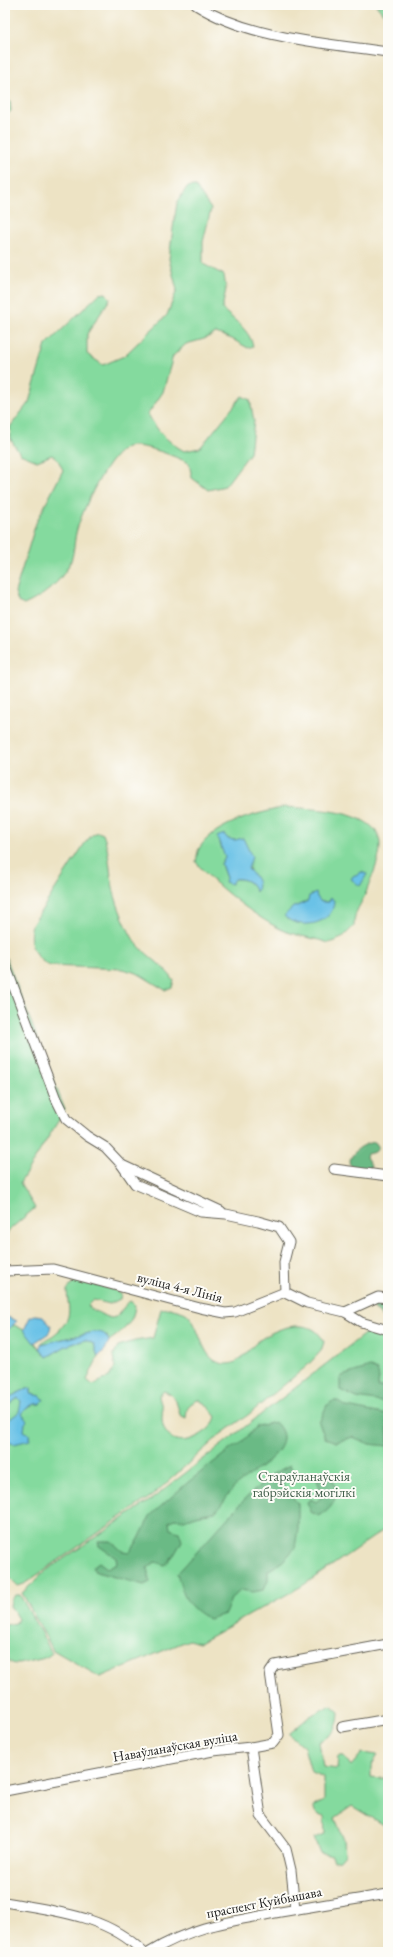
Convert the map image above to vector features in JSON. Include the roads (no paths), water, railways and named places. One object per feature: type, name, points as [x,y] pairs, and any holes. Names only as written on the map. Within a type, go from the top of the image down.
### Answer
[{"type":"street","points":[[196,5],[208,13],[247,28],[312,41],[388,52]]},
{"type":"street","points":[[5,964],[56,1099],[66,1119],[105,1147],[121,1164],[135,1184],[201,1212],[226,1214],[258,1220],[279,1227],[289,1242],[284,1262],[285,1292],[307,1303],[345,1312],[361,1322],[388,1330]]},
{"type":"street","points":[[334,1169],[388,1176]]},
{"type":"street","name":"вуліца 4-я Лінія","points":[[5,1271],[53,1269],[200,1308],[225,1313],[235,1312],[285,1292]]},
{"type":"street","points":[[345,1312],[378,1297],[388,1298]]},
{"type":"street","name":"Наваўланаўская вуліца","points":[[5,1792],[213,1751],[273,1743],[279,1735],[270,1672],[271,1668],[275,1665],[388,1644]]},
{"type":"street","points":[[342,1727],[388,1719]]},
{"type":"street","points":[[251,1747],[261,1816],[286,1849],[291,1870],[295,1909]]},
{"type":"street","name":"праспект Куйбышава","points":[[150,1952],[167,1941],[191,1931],[223,1922],[388,1894]]},
{"type":"street","points":[[5,1902],[68,1914],[107,1926],[120,1932],[143,1952]]},
{"type":"water","points":[[224,834],[228,839],[235,840],[243,838],[252,857],[248,869],[258,883],[256,892],[248,881],[242,879],[234,879],[231,884],[225,882],[226,878],[221,864],[225,857],[217,837]]},
{"type":"water","points":[[361,872],[367,874],[360,886],[351,879],[353,876],[356,876]]},
{"type":"water","points":[[316,893],[321,902],[329,902],[331,897],[334,901],[328,916],[315,923],[306,924],[290,921],[284,916],[292,908],[308,901],[309,896]]},
{"type":"water","points":[[35,1315],[43,1316],[51,1326],[49,1333],[34,1343],[24,1330],[30,1317]]},
{"type":"water","points":[[5,1316],[17,1321],[9,1329],[5,1325]]},
{"type":"water","points":[[99,1332],[107,1336],[109,1341],[105,1350],[98,1357],[94,1344],[85,1340],[66,1346],[47,1357],[40,1348],[41,1344]]},
{"type":"water","points":[[31,1388],[31,1394],[41,1396],[44,1400],[40,1404],[30,1406],[22,1414],[27,1421],[25,1423],[24,1431],[29,1434],[30,1440],[14,1444],[5,1441],[5,1436],[8,1433],[5,1429],[5,1423],[19,1412],[21,1401],[18,1398],[10,1404],[5,1405],[5,1399]]},
{"type":"park label","name":"Стараўланаўскія габрэйскія могілкі","points":[[304,1484]]}]
